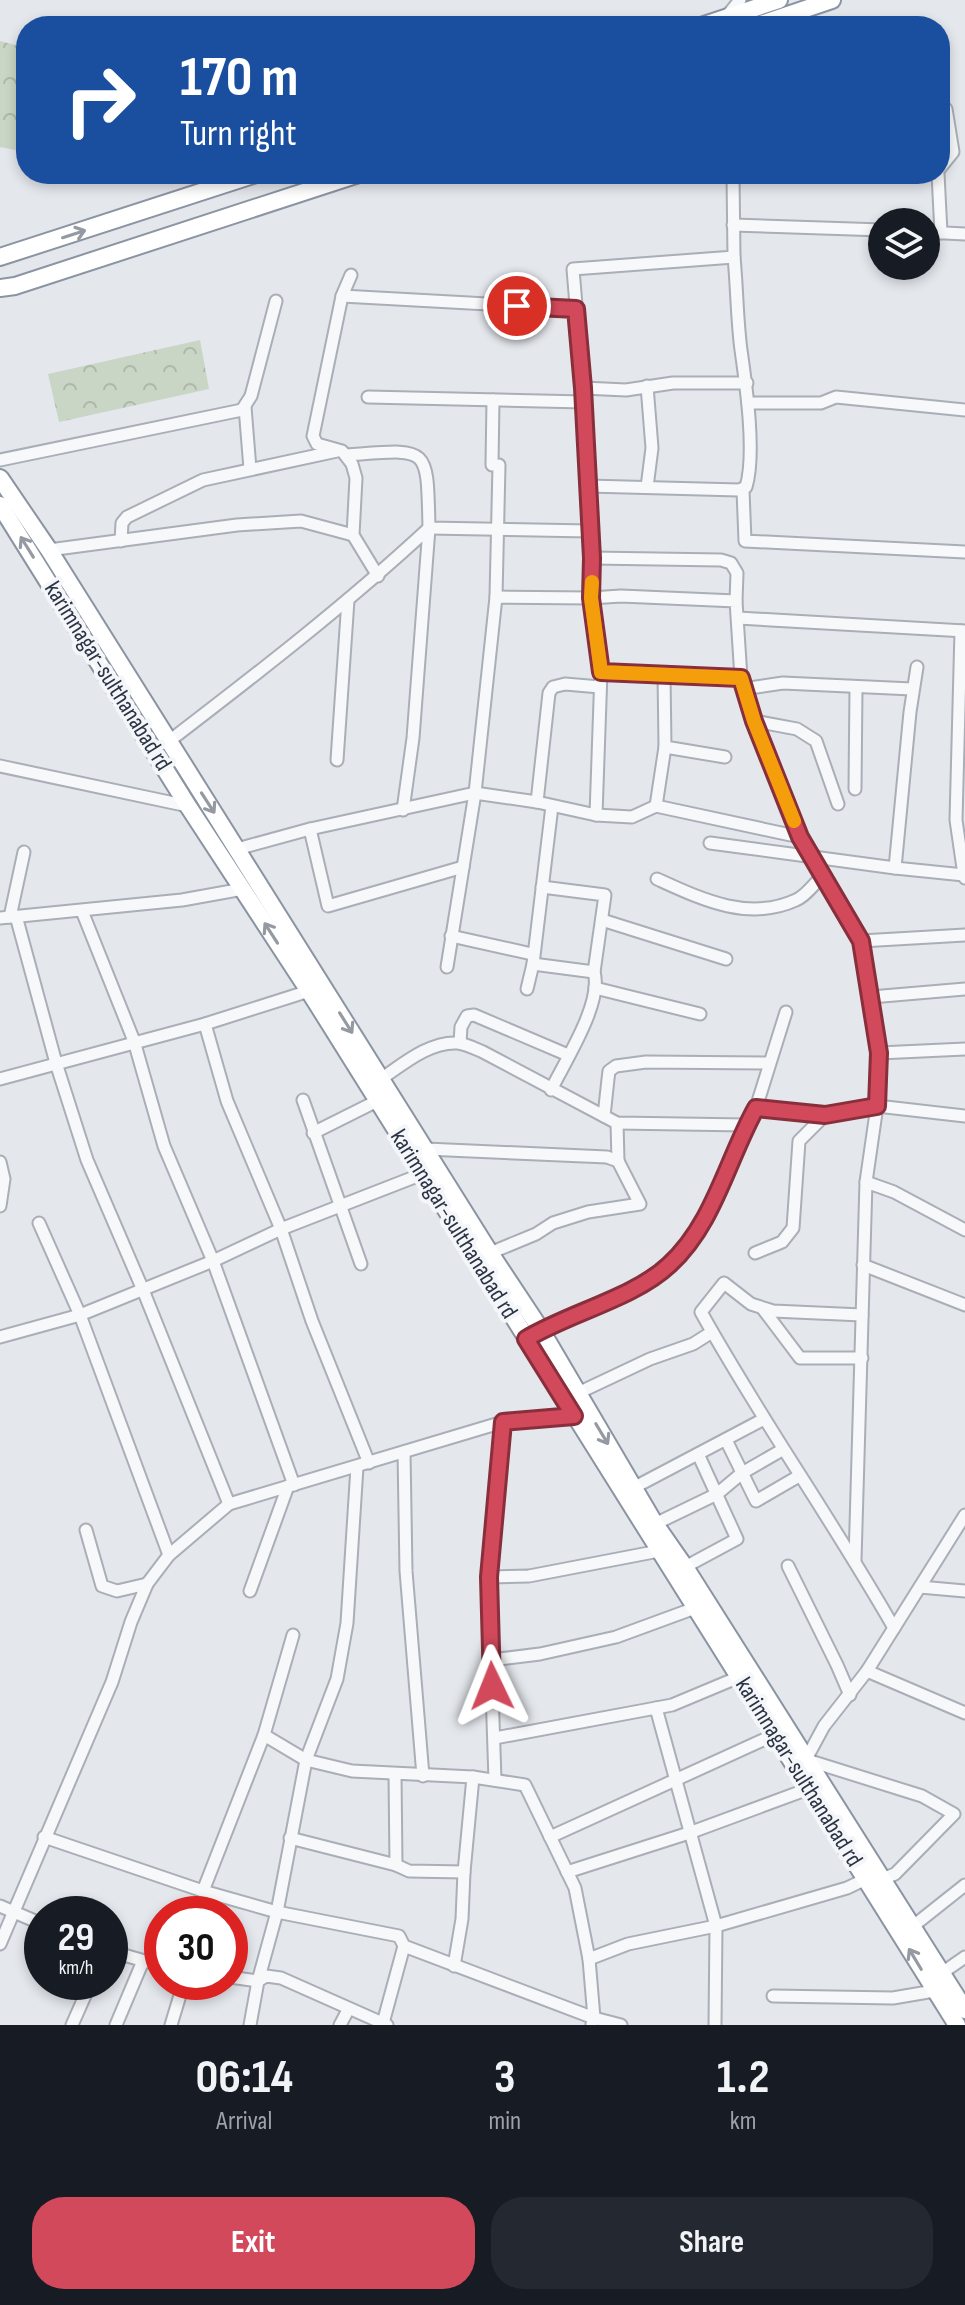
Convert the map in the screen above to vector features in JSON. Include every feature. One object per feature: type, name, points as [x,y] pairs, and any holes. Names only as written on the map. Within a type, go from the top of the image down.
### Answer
[{"type":"highway","points":[[730,16],[779,0]]},
{"type":"highway","points":[[785,16],[832,0]]},
{"type":"highway","points":[[0,257],[225,184]]},
{"type":"highway","points":[[0,277],[45,269],[298,184]]},
{"type":"highway","points":[[0,288],[151,243],[329,184]]},
{"type":"highway","points":[[0,478],[49,550],[426,1149],[430,1171],[541,1330],[802,1767],[874,1879],[912,1927],[965,2010]]},
{"type":"highway","name":"karimnagar-sulthanabad rd","points":[[0,505],[377,1101],[430,1171],[526,1339],[774,1735],[802,1767],[808,1789],[874,1879],[934,1991],[957,2025]]},
{"type":"street","points":[[728,16],[740,0]]},
{"type":"street","points":[[950,133],[953,152],[950,156]]},
{"type":"street","points":[[733,184],[734,257],[748,403],[748,478],[743,490],[745,541],[965,552]]},
{"type":"street","points":[[939,184],[941,233],[965,234]]},
{"type":"street","points":[[733,225],[868,230]]},
{"type":"street","points":[[596,815],[601,672],[591,598],[592,558],[584,402],[573,269],[734,257]]},
{"type":"street","points":[[351,275],[342,296],[313,436],[317,444],[344,453],[356,478],[353,535],[378,576]]},
{"type":"street","points":[[342,296],[576,309]]},
{"type":"street","points":[[250,469],[245,407],[251,396],[276,301]]},
{"type":"street","points":[[583,388],[626,390],[673,383],[747,383]]},
{"type":"street","points":[[647,386],[652,448],[647,487]]},
{"type":"street","points":[[368,397],[584,402]]},
{"type":"street","points":[[748,403],[821,403],[836,397],[965,410]]},
{"type":"street","points":[[447,967],[475,793],[496,597],[498,531],[493,400]]},
{"type":"street","points":[[0,460],[224,415],[245,407]]},
{"type":"street","points":[[121,541],[122,523],[136,512],[203,480],[344,453],[404,451],[416,454],[423,461],[427,473],[429,528],[413,738],[403,810]]},
{"type":"street","points":[[588,486],[743,490]]},
{"type":"street","points":[[49,550],[237,525],[301,521],[353,535]]},
{"type":"street","points":[[168,742],[378,576],[429,528],[590,531]]},
{"type":"street","points":[[592,558],[721,560],[731,563],[737,573],[742,684],[754,721],[800,837],[861,941],[879,1053],[877,1106],[866,1182],[855,1560]]},
{"type":"street","points":[[496,597],[621,596],[736,601]]},
{"type":"street","points":[[337,760],[348,600]]},
{"type":"street","points":[[710,843],[964,877],[956,820],[963,631],[738,618]]},
{"type":"street","points":[[895,868],[912,689],[917,667]]},
{"type":"street","points":[[601,672],[664,674],[742,684],[912,689]]},
{"type":"street","points":[[656,806],[665,747],[664,674]]},
{"type":"street","points":[[537,802],[549,693],[553,687],[565,684],[600,687]]},
{"type":"street","points":[[855,789],[856,688]]},
{"type":"street","points":[[754,721],[797,729],[816,741],[838,804]]},
{"type":"street","points":[[665,747],[725,757]]},
{"type":"street","points":[[0,766],[188,806]]},
{"type":"street","points":[[237,849],[310,829],[475,793],[596,815],[632,817],[656,806],[800,837]]},
{"type":"street","points":[[527,989],[552,806]]},
{"type":"street","points":[[310,829],[328,906],[463,867]]},
{"type":"street","points":[[24,852],[8,917],[87,1160],[229,1504]]},
{"type":"street","points":[[657,879],[729,908],[763,909],[798,900],[823,875]]},
{"type":"street","points":[[542,887],[605,895],[594,972],[595,988],[586,1021],[551,1090]]},
{"type":"street","points":[[8,917],[182,900],[243,889]]},
{"type":"street","points":[[82,911],[134,1041],[164,1146],[213,1261],[291,1486],[250,1591]]},
{"type":"street","points":[[602,920],[726,959]]},
{"type":"street","points":[[861,941],[965,935]]},
{"type":"street","points":[[451,936],[532,959],[594,972]]},
{"type":"street","points":[[595,988],[700,1014]]},
{"type":"street","points":[[871,997],[965,989]]},
{"type":"street","points":[[0,1079],[205,1024],[309,991]]},
{"type":"street","points":[[526,1339],[632,1289],[669,1266],[704,1223],[756,1108],[786,1012]]},
{"type":"street","points":[[460,1043],[464,1018],[474,1015],[568,1055]]},
{"type":"street","points":[[205,1024],[227,1101],[281,1229],[363,1465],[347,1623],[337,1679],[306,1760],[277,1912],[258,1981],[250,2025]]},
{"type":"street","points":[[381,1079],[417,1055],[445,1044],[460,1043],[483,1052],[617,1123],[746,1125]]},
{"type":"street","points":[[879,1053],[965,1049]]},
{"type":"street","points":[[604,1116],[609,1071],[616,1066],[646,1062],[769,1063]]},
{"type":"street","points":[[303,1100],[361,1264]]},
{"type":"street","points":[[313,1133],[377,1101]]},
{"type":"street","points":[[756,1108],[825,1115],[877,1106],[965,1116]]},
{"type":"street","points":[[755,1253],[782,1242],[793,1228],[799,1141],[825,1115]]},
{"type":"street","points":[[490,1253],[536,1234],[553,1223],[588,1212],[640,1204],[618,1161],[617,1123]]},
{"type":"street","points":[[426,1149],[607,1157],[618,1161]]},
{"type":"street","points":[[0,1162],[4,1179],[0,1206]]},
{"type":"street","points":[[0,1337],[80,1315],[213,1261],[281,1229],[430,1171]]},
{"type":"street","points":[[866,1182],[894,1192],[965,1230]]},
{"type":"street","points":[[39,1223],[80,1315],[169,1555]]},
{"type":"street","points":[[863,1265],[965,1305]]},
{"type":"street","points":[[862,1315],[773,1311],[751,1304],[724,1283],[701,1312],[782,1450],[855,1560],[894,1628]]},
{"type":"street","points":[[761,1307],[800,1358],[862,1358]]},
{"type":"street","points":[[578,1393],[650,1359],[693,1344],[712,1332]]},
{"type":"street","points":[[0,1944],[112,1682],[147,1584],[169,1555],[229,1504],[503,1422],[574,1416]]},
{"type":"street","points":[[635,1487],[764,1419]]},
{"type":"street","points":[[495,1780],[489,1577],[503,1422]]},
{"type":"street","points":[[726,1440],[756,1501],[799,1476]]},
{"type":"street","points":[[655,1524],[717,1494],[742,1473],[782,1450]]},
{"type":"street","points":[[404,1452],[407,1586],[423,1776]]},
{"type":"street","points":[[685,1567],[737,1539],[698,1454]]},
{"type":"street","points":[[589,1959],[628,1944],[716,1926],[895,1874],[954,1814],[922,1796],[802,1767],[824,1726],[867,1671],[965,1515]]},
{"type":"street","points":[[86,1530],[102,1586],[117,1591],[147,1584]]},
{"type":"street","points":[[489,1577],[529,1576],[659,1551]]},
{"type":"street","points":[[788,1566],[850,1695]]},
{"type":"street","points":[[920,1587],[965,1591]]},
{"type":"street","points":[[491,1660],[540,1654],[616,1637],[695,1608]]},
{"type":"street","points":[[203,1891],[264,1735],[293,1635]]},
{"type":"street","points":[[867,1671],[965,1713]]},
{"type":"street","points":[[495,1738],[672,1705],[739,1677]]},
{"type":"street","points":[[656,1708],[716,1926],[715,2025]]},
{"type":"street","points":[[264,1735],[306,1760],[352,1771],[473,1777],[525,1785],[575,1888],[589,1959],[593,2022]]},
{"type":"street","points":[[550,1837],[774,1735]]},
{"type":"street","points":[[395,1774],[396,1865]]},
{"type":"street","points":[[454,1966],[462,1919],[473,1777]]},
{"type":"street","points":[[567,1872],[689,1833],[808,1789]]},
{"type":"street","points":[[44,1837],[203,1891],[277,1912],[399,1936],[404,1946],[385,2024],[281,1978],[266,1976],[258,1981],[248,1980]]},
{"type":"street","points":[[290,1838],[409,1871],[464,1872]]},
{"type":"street","points":[[912,1927],[965,1885]]},
{"type":"street","points":[[0,1906],[24,1917]]},
{"type":"street","points":[[404,1946],[593,2022],[621,2025]]},
{"type":"street","points":[[116,2025],[143,1961],[128,1956]]},
{"type":"street","points":[[942,1973],[965,1957]]},
{"type":"street","points":[[773,1996],[893,1998],[934,1991]]},
{"type":"street","points":[[72,2025],[83,2000]]},
{"type":"street","points":[[171,2025],[179,2000]]},
{"type":"street","points":[[340,2025],[348,2010]]},
{"type":"green space","points":[[0,41],[16,45],[16,150],[0,147]]},
{"type":"green space","points":[[200,340],[209,389],[59,422],[48,374]]},
{"type":"slow traffic","points":[[592,582],[591,598],[601,672],[741,678],[754,721],[794,821]]},
{"type":"route","points":[[492,1686],[489,1577],[503,1422],[574,1416],[526,1339],[632,1289],[669,1266],[704,1223],[756,1108],[825,1115],[877,1106],[879,1053],[861,941],[800,837],[754,721],[741,678],[601,672],[591,598],[592,558],[576,309],[517,306]]}]
